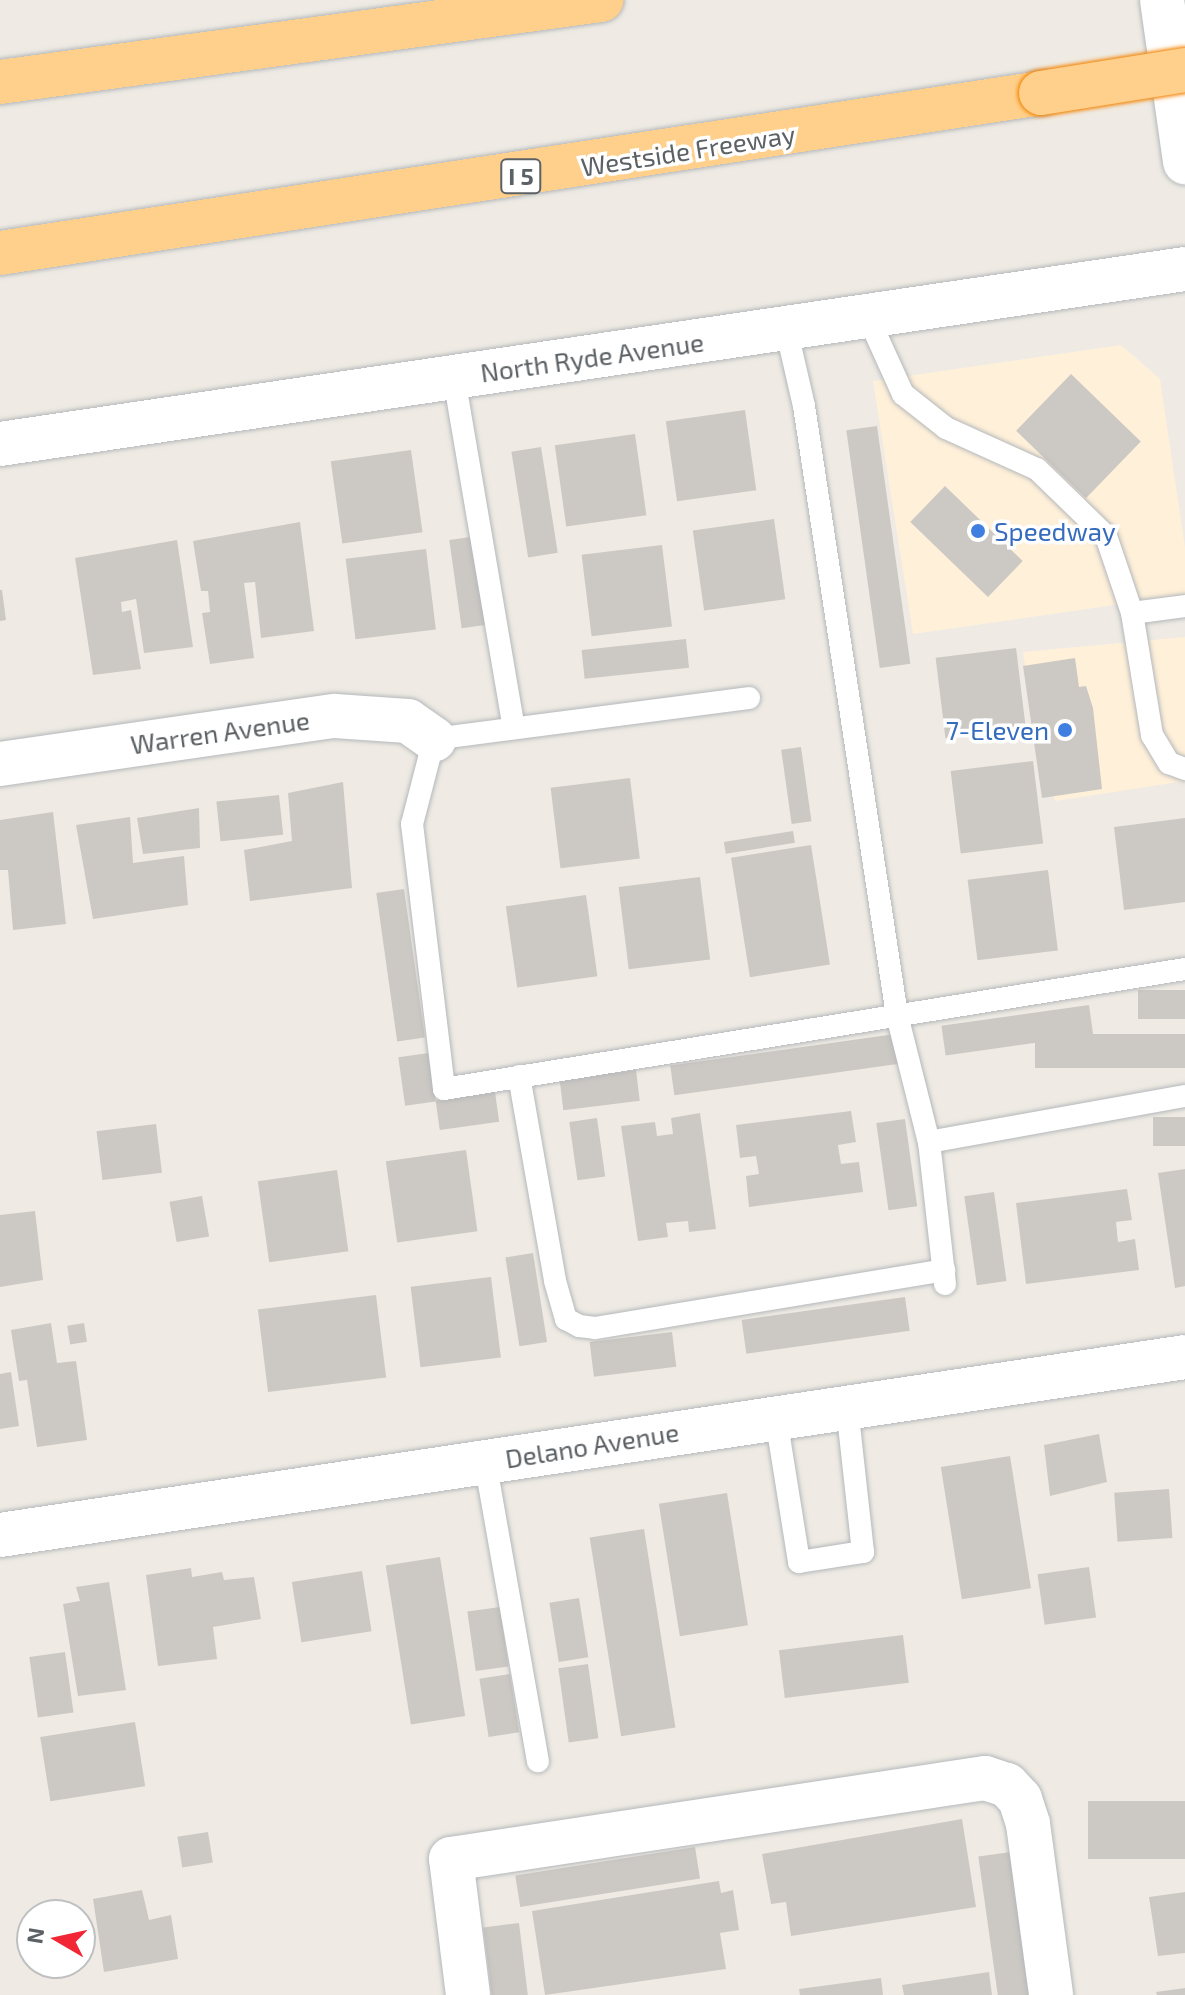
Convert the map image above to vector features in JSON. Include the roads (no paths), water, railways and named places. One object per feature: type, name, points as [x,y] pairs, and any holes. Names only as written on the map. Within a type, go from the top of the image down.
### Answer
[{"type":"highway","points":[[0,82],[601,0]]},
{"type":"highway","name":"Westside Freeway","points":[[0,253],[1185,70]]},
{"type":"street","points":[[1162,0],[1185,162]]},
{"type":"street","name":"North Ryde Avenue","points":[[0,444],[1185,269]]},
{"type":"street","name":"Warren Avenue","points":[[0,764],[335,716],[408,721],[434,739]]},
{"type":"street","name":"Delano Avenue","points":[[0,1535],[1185,1357]]},
{"type":"street","points":[[468,1995],[451,1859],[985,1778],[1007,1785],[1020,1799],[1028,1824],[1051,1995]]},
{"type":"lane","points":[[868,317],[903,394],[946,428],[1037,469],[1106,536],[1132,613],[1152,735],[1169,763],[1185,769]]},
{"type":"lane","points":[[519,1076],[555,1281],[566,1319],[579,1326],[595,1328],[944,1277],[929,1142],[897,1015],[804,406],[786,328]]},
{"type":"lane","points":[[454,378],[514,728]]},
{"type":"lane","points":[[1132,613],[1185,606]]},
{"type":"lane","points":[[749,698],[434,739],[412,824],[444,1089],[1185,969]]},
{"type":"lane","points":[[929,1142],[1185,1096]]},
{"type":"lane","points":[[776,1418],[799,1562],[863,1552],[847,1407]]},
{"type":"lane","points":[[485,1461],[538,1761]]},
{"type":"place","name":"Speedway","points":[[978,531]]},
{"type":"place","name":"7-Eleven","points":[[1065,730]]}]
